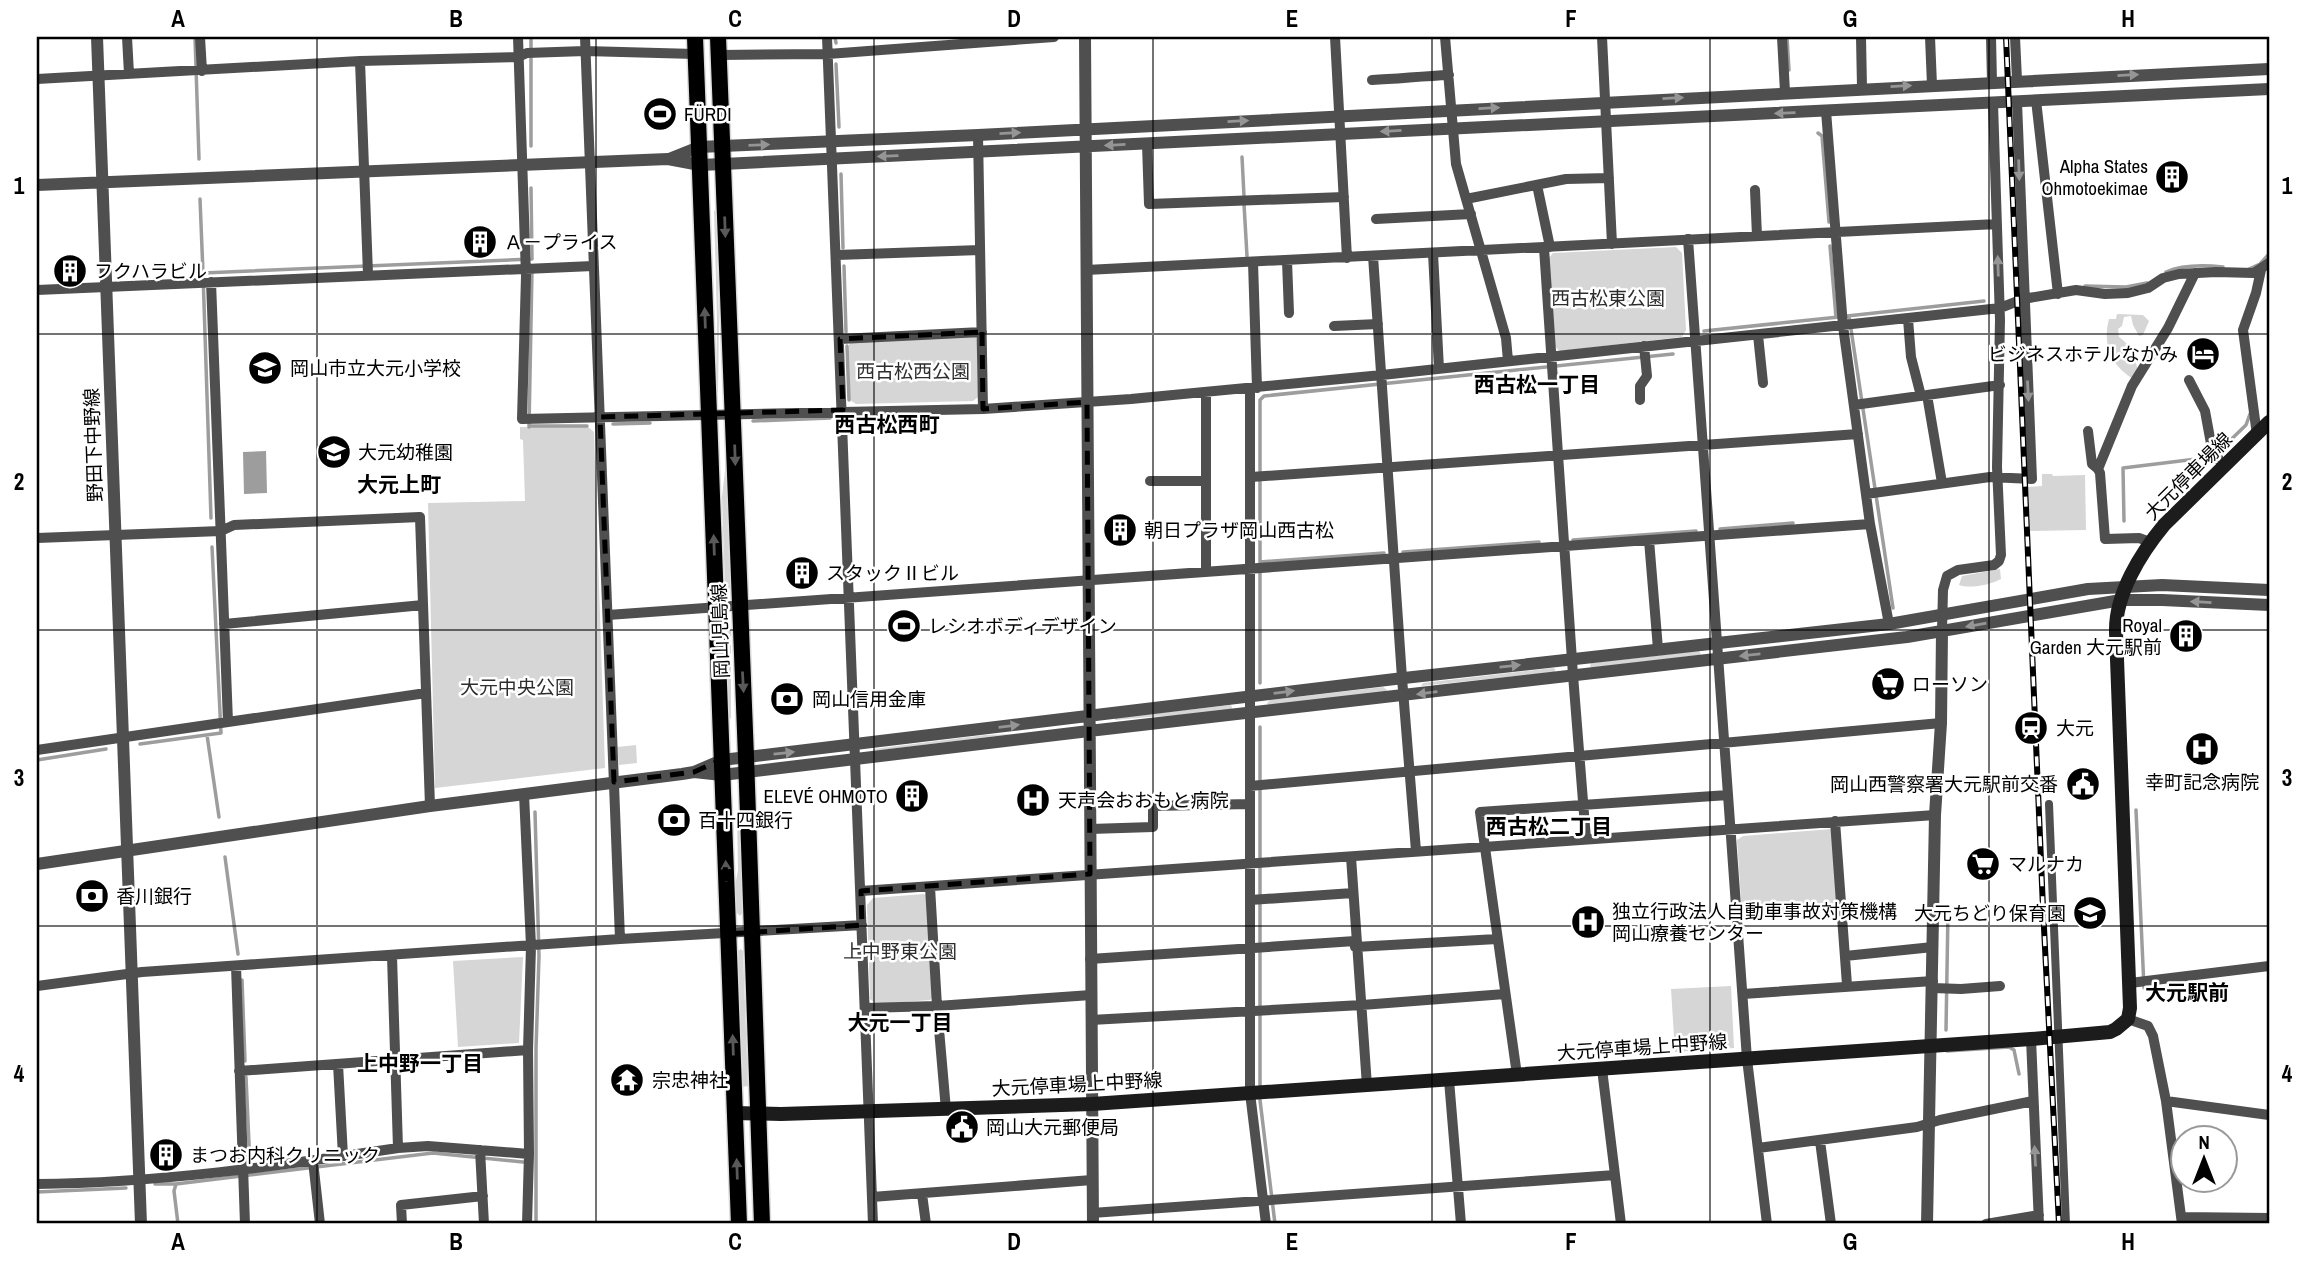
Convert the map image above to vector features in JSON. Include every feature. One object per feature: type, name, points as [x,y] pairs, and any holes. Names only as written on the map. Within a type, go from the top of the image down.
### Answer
[{"type":"main road","name":"岡山児島線","points":[[695,37],[739,1224]]},
{"type":"main road","name":"岡山児島線","points":[[718,37],[762,1224]]},
{"type":"main road","name":"大元停車場線","points":[[2121,600],[2150,542],[2218,458],[2256,435],[2269,422]]},
{"type":"main road","points":[[2121,600],[2116,632],[2139,982],[2128,1019]]},
{"type":"main road","name":"大元停車場上中野線","points":[[735,1113],[869,1112],[1092,1104],[1367,1086],[2031,1039],[2110,1032],[2128,1019]]},
{"type":"street","name":"野田下中野線","points":[[97,37],[141,1224]]},
{"type":"street","points":[[127,37],[129,74]]},
{"type":"street","points":[[198,71],[201,37]]},
{"type":"street","points":[[518,37],[527,54],[523,166],[528,264],[522,419],[984,409],[1382,381],[1439,369],[1508,361],[1552,363],[1645,353],[1695,341],[1846,322],[1908,319],[2000,308],[2057,290],[2128,293],[2148,289],[2163,278],[2194,273],[2253,273],[2265,267]]},
{"type":"street","points":[[585,37],[620,939]]},
{"type":"street","points":[[827,37],[873,1224]]},
{"type":"street","points":[[719,55],[828,54],[1054,37]]},
{"type":"street","points":[[1085,37],[1093,1219],[1270,1200],[1615,1175]]},
{"type":"street","points":[[1335,37],[1347,258]]},
{"type":"street","points":[[1445,37],[1456,163],[1506,338],[1508,361]]},
{"type":"street","points":[[1602,37],[1612,244]]},
{"type":"street","points":[[1782,37],[1785,92]]},
{"type":"street","points":[[1861,37],[1862,88]]},
{"type":"street","points":[[1930,37],[1932,85]]},
{"type":"street","points":[[1990,37],[1992,82]]},
{"type":"street","points":[[2015,37],[2017,80]]},
{"type":"street","points":[[37,79],[585,51],[695,54]]},
{"type":"street","points":[[360,61],[368,269]]},
{"type":"street","points":[[668,159],[699,146],[978,135],[2269,69]]},
{"type":"street","points":[[1372,80],[1448,75]]},
{"type":"street","points":[[37,185],[668,159],[700,165],[2269,89]]},
{"type":"street","points":[[2036,100],[2057,290]]},
{"type":"street","points":[[1872,493],[1998,477],[2032,479],[2017,102]]},
{"type":"street","points":[[1927,1224],[1932,1045],[1940,986],[1933,947],[1944,580],[1951,571],[1988,566],[1999,561],[2001,555],[1998,477],[2000,308],[1993,103]]},
{"type":"street","points":[[1826,111],[1846,322],[1859,404],[1858,434],[1872,493],[1870,524],[1889,624]]},
{"type":"street","points":[[978,135],[984,409]]},
{"type":"street","points":[[1147,144],[1149,204],[1345,197]]},
{"type":"street","points":[[1466,199],[1566,179],[1609,178]]},
{"type":"street","points":[[1537,185],[1547,248],[1564,545],[1586,839]]},
{"type":"street","points":[[1755,190],[1757,236]]},
{"type":"street","points":[[1376,219],[1471,214]]},
{"type":"street","points":[[1086,270],[1997,224]]},
{"type":"street","points":[[1688,239],[1747,1059],[1767,1224]]},
{"type":"street","points":[[837,255],[981,250]]},
{"type":"street","points":[[1433,253],[1439,369]]},
{"type":"street","points":[[1373,256],[1416,851]]},
{"type":"street","points":[[1287,261],[1289,313]]},
{"type":"street","points":[[1252,262],[1257,567],[1251,712],[1257,785],[1250,804],[1257,864],[1257,1011],[1250,1093],[1270,1200],[1266,1224]]},
{"type":"street","points":[[37,290],[206,282],[368,269],[528,264],[593,266]]},
{"type":"street","points":[[2256,435],[2243,330],[2265,267]]},
{"type":"street","points":[[2098,469],[2132,386],[2168,328],[2194,273]]},
{"type":"street","points":[[206,282],[221,531],[223,723]]},
{"type":"street","points":[[1908,319],[1911,357],[1924,395],[1941,483]]},
{"type":"street","points":[[1334,326],[1378,324]]},
{"type":"street","points":[[840,339],[982,332]]},
{"type":"street","points":[[1758,335],[1763,383]]},
{"type":"street","points":[[1640,400],[1640,386],[1647,376],[1645,353]]},
{"type":"street","points":[[2189,380],[2203,405],[2218,458]]},
{"type":"street","points":[[1859,404],[2000,385]]},
{"type":"street","points":[[1206,392],[1206,571]]},
{"type":"street","points":[[2088,431],[2092,464],[2100,473],[2105,539],[2139,538],[2150,542]]},
{"type":"street","points":[[1257,477],[1858,434]]},
{"type":"street","points":[[1150,481],[1206,481]]},
{"type":"street","points":[[37,538],[221,531],[234,525],[420,517],[430,806]]},
{"type":"street","points":[[608,615],[1870,524]]},
{"type":"street","points":[[1649,540],[1658,649]]},
{"type":"street","points":[[37,864],[430,806],[747,765],[855,745],[1402,678],[1889,624],[2088,589],[2127,585],[2269,590]]},
{"type":"street","points":[[747,765],[855,760],[1907,637],[2121,600],[2269,605]]},
{"type":"street","points":[[224,624],[423,605]]},
{"type":"street","points":[[37,750],[426,693]]},
{"type":"street","points":[[1257,785],[1941,723]]},
{"type":"street","points":[[524,794],[536,946],[528,1050],[527,1224]]},
{"type":"street","points":[[1517,1075],[1480,812],[1728,795]]},
{"type":"street","points":[[1090,829],[1153,827],[1153,806],[1250,804]]},
{"type":"street","points":[[2049,804],[2066,1224]]},
{"type":"street","points":[[861,891],[1935,815]]},
{"type":"street","points":[[1835,821],[1847,985]]},
{"type":"street","points":[[1350,857],[1367,1086]]},
{"type":"street","points":[[930,887],[946,1110]]},
{"type":"street","points":[[1256,899],[1353,893]]},
{"type":"street","points":[[37,986],[131,974],[236,966],[862,925]]},
{"type":"street","points":[[1090,959],[1256,948],[1497,939]]},
{"type":"street","points":[[1845,956],[1933,947]]},
{"type":"street","points":[[392,956],[398,1148]]},
{"type":"street","points":[[236,966],[239,1071],[246,1171],[245,1224]]},
{"type":"street","points":[[2139,982],[2269,966]]},
{"type":"street","points":[[1743,994],[1847,985],[2000,986]]},
{"type":"street","points":[[1091,1020],[1505,994]]},
{"type":"street","points":[[864,1008],[937,1006],[1091,995]]},
{"type":"street","points":[[2128,1019],[2148,1026],[2153,1037],[2166,1101],[2182,1221],[2269,1219]]},
{"type":"street","points":[[1986,1224],[2039,1220],[2031,1039]]},
{"type":"street","points":[[239,1071],[528,1050]]},
{"type":"street","points":[[338,1064],[342,1156]]},
{"type":"street","points":[[1602,1069],[1621,1224]]},
{"type":"street","points":[[1449,1080],[1461,1224]]},
{"type":"street","points":[[1758,1148],[1917,1127],[2033,1101]]},
{"type":"street","points":[[2166,1101],[2269,1115]]},
{"type":"street","points":[[1820,1141],[1830,1224]]},
{"type":"street","points":[[37,1184],[106,1183],[313,1165],[342,1156],[428,1146],[480,1155],[529,1154]]},
{"type":"street","points":[[480,1155],[484,1224]]},
{"type":"street","points":[[313,1165],[320,1224]]},
{"type":"street","points":[[872,1198],[1092,1180]]},
{"type":"street","points":[[922,1194],[926,1224]]},
{"type":"street","points":[[402,1224],[401,1205],[483,1196]]},
{"type":"highlighted area","points":[[982,332],[983,409],[1087,402],[1090,874],[861,891],[862,925],[728,934],[721,760],[694,772],[614,782],[600,417],[843,410],[840,339]]},
{"type":"green space","points":[[714,210],[719,320],[718,393],[716,391]]},
{"type":"green space","name":"西古松東公園","points":[[1676,247],[1682,253],[1686,330],[1682,337],[1560,351],[1554,346],[1549,258],[1553,253]]},
{"type":"green space","points":[[2117,314],[2143,315],[2149,321],[2143,335],[2139,336],[2131,316],[2124,317],[2122,326],[2118,329],[2119,337],[2136,362],[2138,372],[2133,379],[2114,361],[2108,346],[2109,319],[2116,319]]},
{"type":"green space","name":"西古松西公園","points":[[974,336],[977,339],[978,397],[973,401],[856,404],[850,400],[851,342]]},
{"type":"green space","name":"大元中央公園","points":[[520,427],[588,427],[594,432],[605,768],[435,788],[428,503],[525,501],[523,440],[520,439]]},
{"type":"green space","points":[[725,439],[731,587],[728,591],[725,587],[722,497]]},
{"type":"green space","points":[[2042,474],[2085,475],[2086,530],[2030,531],[2028,487],[2042,486]]},
{"type":"green space","points":[[2000,569],[2001,579],[1986,585],[1959,585],[1962,576]]},
{"type":"green space","points":[[727,624],[731,627],[731,719],[725,627]]},
{"type":"green space","points":[[1699,651],[1701,655],[1590,666],[1591,663]]},
{"type":"green space","points":[[1553,668],[1555,672],[1421,686],[1423,683]]},
{"type":"green space","points":[[1383,687],[1386,692],[1269,706],[1267,703],[1270,700]]},
{"type":"green space","points":[[1231,705],[1233,710],[1115,720],[1115,718]]},
{"type":"green space","points":[[1013,734],[873,751],[985,735]]},
{"type":"green space","points":[[636,745],[637,763],[619,765],[617,747]]},
{"type":"green space","points":[[737,815],[743,912],[740,916],[736,912],[735,886],[738,870]]},
{"type":"green space","points":[[1832,829],[1837,908],[1742,915],[1737,840],[1743,836]]},
{"type":"green space","name":"上中野東公園","points":[[924,894],[928,896],[934,996],[930,1000],[876,1004],[870,999],[867,905],[873,898]]},
{"type":"green space","points":[[741,949],[748,1086],[742,1087],[738,951]]},
{"type":"green space","points":[[523,957],[519,1043],[458,1047],[453,961]]},
{"type":"green space","points":[[1731,986],[1734,1048],[1675,1052],[1671,989]]},
{"type":"shaded area","points":[[266,451],[267,493],[244,494],[243,452]]},
{"type":"waterway","points":[[195,37],[199,159]]},
{"type":"waterway","points":[[531,37],[531,146]]},
{"type":"waterway","points":[[835,37],[836,43]]},
{"type":"waterway","points":[[1787,37],[1789,70]]},
{"type":"waterway","points":[[836,64],[839,127]]},
{"type":"waterway","points":[[1818,133],[1822,136],[1829,222]]},
{"type":"waterway","points":[[1242,157],[1244,196]]},
{"type":"waterway","points":[[841,174],[843,248]]},
{"type":"waterway","points":[[531,188],[532,259]]},
{"type":"waterway","points":[[200,199],[203,273]]},
{"type":"waterway","points":[[1244,204],[1247,256]]},
{"type":"waterway","points":[[1830,246],[1836,317]]},
{"type":"waterway","points":[[2249,269],[2260,264],[2269,254]]},
{"type":"waterway","points":[[211,518],[203,273],[532,259]]},
{"type":"waterway","points":[[844,266],[846,332]]},
{"type":"waterway","points":[[2166,272],[2194,266],[2223,267]]},
{"type":"waterway","points":[[529,427],[532,270]]},
{"type":"waterway","points":[[2085,286],[2126,287],[2147,283]]},
{"type":"waterway","points":[[1847,316],[1984,301]]},
{"type":"waterway","points":[[1849,316],[1893,608]]},
{"type":"waterway","points":[[1704,331],[1839,317]]},
{"type":"waterway","points":[[847,346],[849,400]]},
{"type":"waterway","points":[[1260,683],[1260,400],[1264,396],[1673,354]]},
{"type":"waterway","points":[[2124,521],[2123,468],[2213,457],[2246,425],[2250,414]]},
{"type":"waterway","points":[[753,421],[830,418]]},
{"type":"waterway","points":[[613,424],[650,423]]},
{"type":"waterway","points":[[529,426],[587,426]]},
{"type":"waterway","points":[[1720,529],[1793,523]]},
{"type":"waterway","points":[[1573,540],[1696,531]]},
{"type":"waterway","points":[[1403,552],[1539,542]]},
{"type":"waterway","points":[[140,744],[221,733],[212,547]]},
{"type":"waterway","points":[[1260,562],[1384,553]]},
{"type":"waterway","points":[[1260,727],[1260,1087]]},
{"type":"waterway","points":[[207,735],[219,817]]},
{"type":"waterway","points":[[37,760],[106,749]]},
{"type":"waterway","points":[[2136,810],[2144,988]]},
{"type":"waterway","points":[[535,812],[539,956],[536,1224]]},
{"type":"waterway","points":[[225,857],[238,954]]},
{"type":"waterway","points":[[1946,1030],[1948,911]]},
{"type":"waterway","points":[[242,980],[245,1061]]},
{"type":"waterway","points":[[1947,1051],[2009,1047],[2014,1050],[2019,1074]]},
{"type":"waterway","points":[[246,1077],[250,1166]]},
{"type":"waterway","points":[[1260,1100],[1275,1224]]},
{"type":"waterway","points":[[155,1184],[176,1184],[433,1153],[523,1162]]},
{"type":"waterway","points":[[176,1184],[174,1191],[178,1224]]},
{"type":"waterway","points":[[37,1192],[126,1188]]},
{"type":"railway","points":[[2006,37],[2059,1224]]},
{"type":"place","name":"FÜRDI","points":[[660,114]]},
{"type":"place","name":"Alpha States Ohmotoekimae","points":[[2172,177]]},
{"type":"place","name":"Ａ－プライス","points":[[480,242]]},
{"type":"place","name":"フクハラビル","points":[[70,271]]},
{"type":"place","name":"ビジネスホテルなかみ","points":[[2203,354]]},
{"type":"place","name":"岡山市立大元小学校","points":[[265,368]]},
{"type":"place","name":"大元幼稚園","points":[[334,452]]},
{"type":"place","name":"朝日プラザ岡山西古松","points":[[1120,530]]},
{"type":"place","name":"スタックⅡビル","points":[[802,573]]},
{"type":"place","name":"レシオボディデザイン","points":[[904,626]]},
{"type":"place","name":"Royal Garden 大元駅前","points":[[2186,636]]},
{"type":"place","name":"ローソン","points":[[1888,684]]},
{"type":"place","name":"岡山信用金庫","points":[[787,699]]},
{"type":"place","name":"大元","points":[[2031,728]]},
{"type":"place","name":"幸町記念病院","points":[[2202,749]]},
{"type":"place","name":"岡山西警察署大元駅前交番","points":[[2083,784]]},
{"type":"place","name":"ELEVÉ OHMOTO","points":[[912,796]]},
{"type":"place","name":"天声会おおもと病院","points":[[1033,800]]},
{"type":"place","name":"百十四銀行","points":[[674,820]]},
{"type":"place","name":"マルナカ","points":[[1983,864]]},
{"type":"place","name":"香川銀行","points":[[92,896]]},
{"type":"place","name":"大元ちどり保育園","points":[[2090,913]]},
{"type":"place","name":"独立行政法人自動車事故対策機構 岡山療養センター","points":[[1588,922]]},
{"type":"place","name":"宗忠神社","points":[[627,1080]]},
{"type":"place","name":"岡山大元郵便局","points":[[962,1127]]},
{"type":"place","name":"まつお内科クリニック","points":[[166,1155]]},
{"type":"district","name":"西古松一丁目","points":[[1537,385]]},
{"type":"district","name":"西古松西町","points":[[887,425]]},
{"type":"district","name":"大元上町","points":[[399,485]]},
{"type":"district","name":"西古松二丁目","points":[[1549,827]]},
{"type":"district","name":"大元駅前","points":[[2187,993]]},
{"type":"district","name":"大元一丁目","points":[[900,1023]]},
{"type":"district","name":"上中野一丁目","points":[[420,1064]]}]
